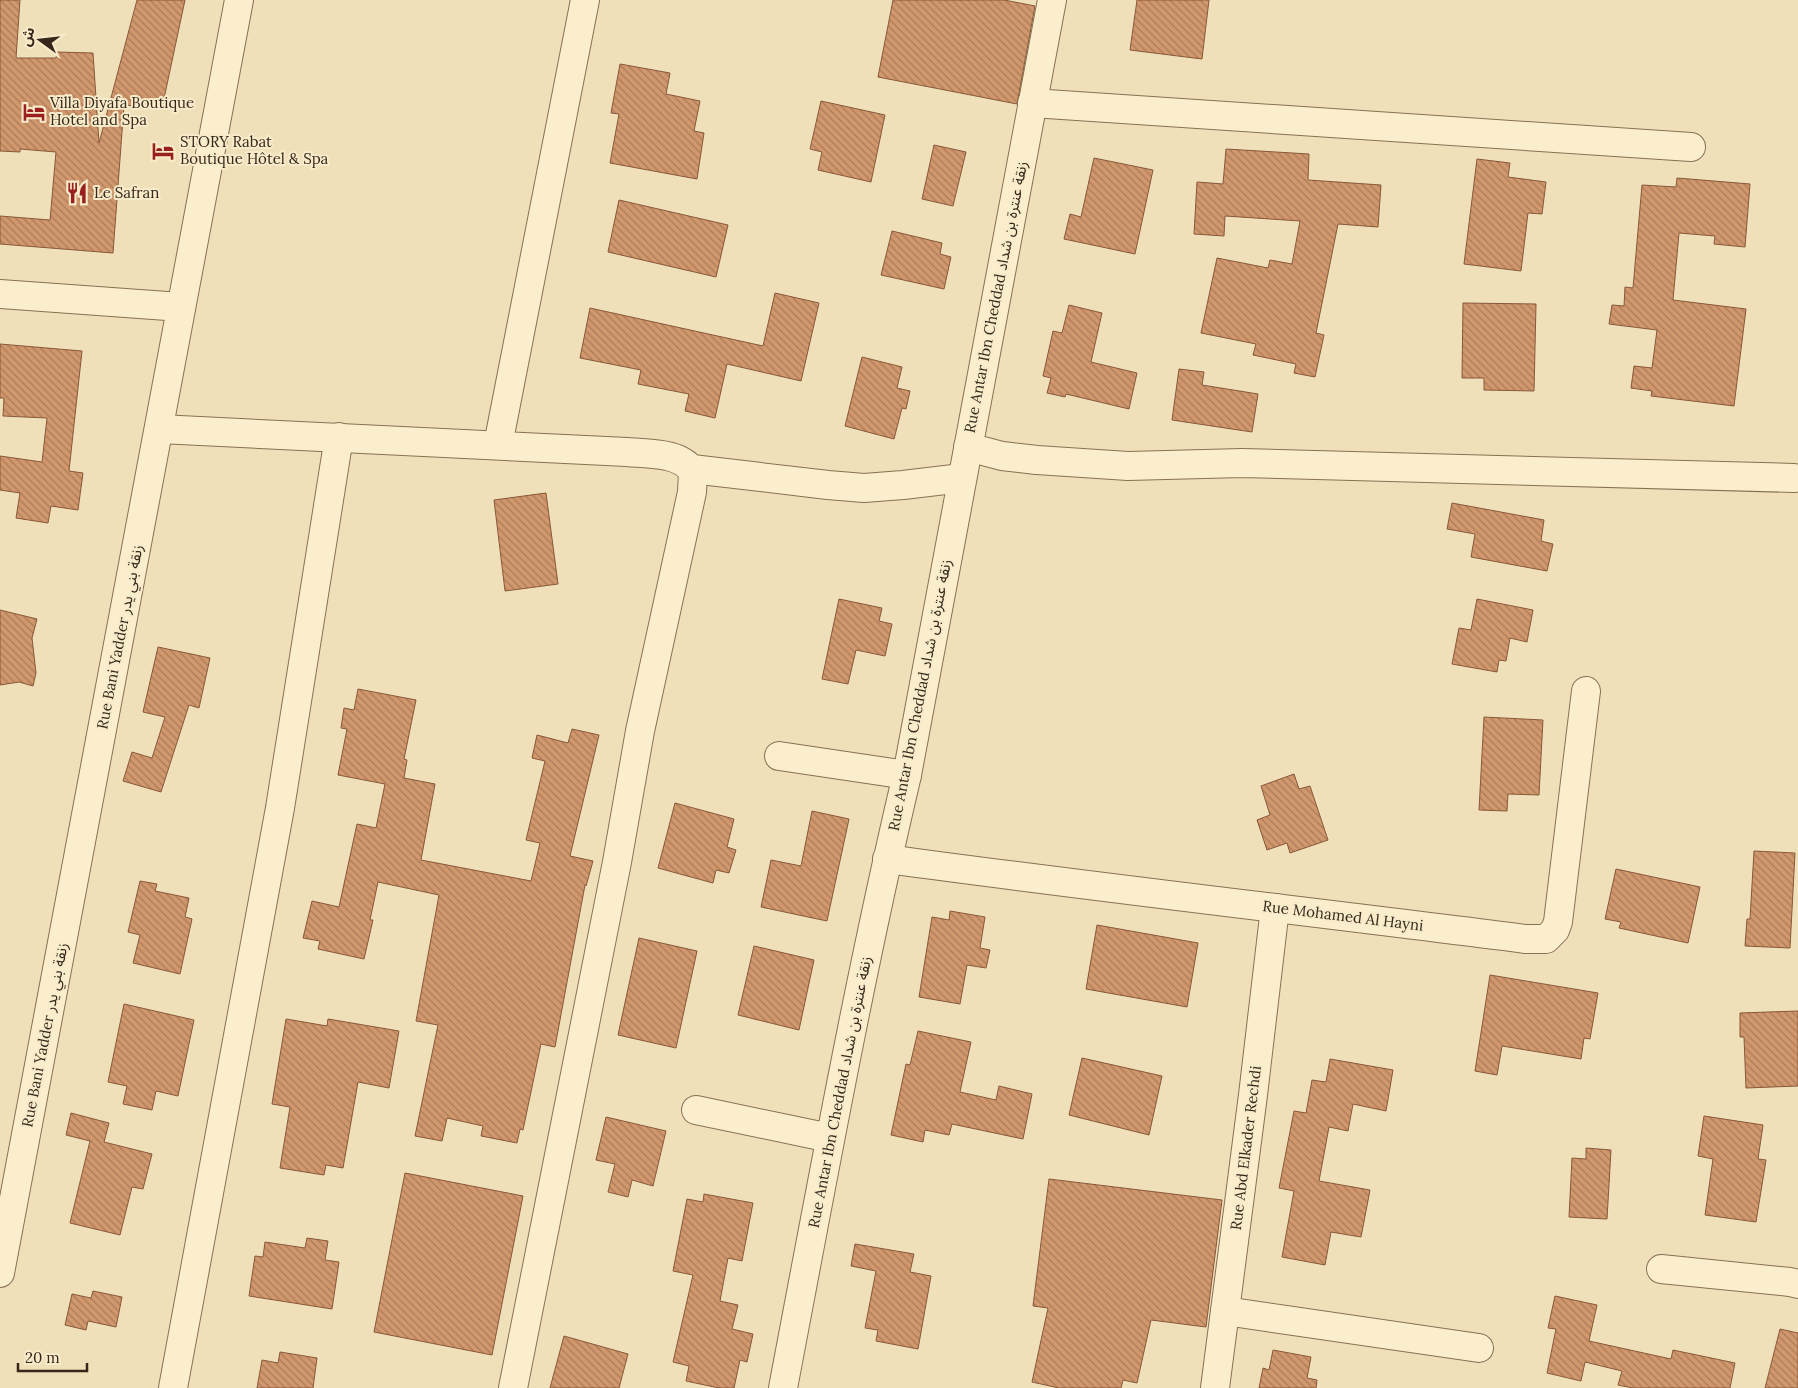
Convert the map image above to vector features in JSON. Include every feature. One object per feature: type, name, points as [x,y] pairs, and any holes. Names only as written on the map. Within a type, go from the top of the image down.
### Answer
[{"type":"street","name":"Rue Bani Yadder زنقة بني يدر","points":[[0,1273],[239,0]]},
{"type":"street","points":[[498,445],[585,0]]},
{"type":"street","name":"Rue Antar Ibn Cheddad زنقة عنترة بن شداد","points":[[783,1388],[830,1138],[887,859],[907,775],[1052,0]]},
{"type":"street","points":[[1032,103],[1692,148]]},
{"type":"street","points":[[0,294],[181,307]]},
{"type":"street","points":[[159,429],[498,445],[650,455],[683,461],[692,469],[828,486],[864,488],[962,478]]},
{"type":"street","points":[[173,1388],[280,808],[339,437]]},
{"type":"street","points":[[968,447],[1002,456],[1128,466],[1242,463],[1794,478]]},
{"type":"street","points":[[513,1388],[613,882],[640,732],[692,492],[694,480],[692,469]]},
{"type":"street","name":"Rue Mohamed Al Hayni","points":[[887,859],[1072,884],[1526,939],[1546,939],[1555,930],[1558,922],[1586,691]]},
{"type":"street","points":[[779,756],[907,775]]},
{"type":"street","name":"Rue Abd Elkader Rechdi","points":[[1215,1388],[1275,908]]},
{"type":"street","points":[[696,1110],[830,1138]]},
{"type":"street","points":[[1661,1268],[1798,1284]]},
{"type":"street","points":[[1225,1311],[1479,1348]]},
{"type":"building","points":[[0,0],[20,0],[16,58],[56,58],[57,52],[93,53],[99,143],[137,0],[185,0],[162,108],[124,105],[113,253],[0,244],[0,216],[50,220],[56,152],[20,149],[20,152],[0,151]]},
{"type":"building","points":[[893,0],[1004,0],[1035,6],[1017,104],[878,77]]},
{"type":"building","points":[[1137,0],[1209,0],[1202,59],[1130,50]]},
{"type":"building","points":[[620,64],[670,73],[666,94],[700,101],[694,131],[704,133],[697,179],[610,163],[619,114],[611,113]]},
{"type":"building","points":[[821,101],[885,115],[871,182],[818,170],[822,152],[810,149]]},
{"type":"building","points":[[934,145],[966,152],[953,206],[922,199]]},
{"type":"building","points":[[1226,149],[1309,154],[1308,180],[1381,185],[1378,227],[1338,224],[1316,333],[1324,335],[1315,377],[1294,373],[1296,364],[1253,355],[1256,344],[1201,333],[1217,258],[1268,268],[1270,260],[1292,264],[1300,221],[1225,216],[1224,236],[1194,234],[1197,182],[1223,184]]},
{"type":"building","points":[[1094,158],[1153,170],[1135,254],[1064,239],[1070,214],[1081,217]]},
{"type":"building","points":[[1477,159],[1510,163],[1508,177],[1546,182],[1542,214],[1528,213],[1521,271],[1464,264]]},
{"type":"building","points":[[1677,178],[1750,184],[1745,247],[1714,244],[1715,236],[1679,233],[1673,300],[1746,309],[1734,406],[1651,396],[1652,391],[1631,388],[1634,366],[1652,368],[1657,330],[1609,324],[1612,305],[1624,306],[1625,287],[1633,288],[1642,185],[1676,187]]},
{"type":"building","points":[[619,200],[728,225],[716,277],[608,252]]},
{"type":"building","points":[[892,231],[942,243],[940,254],[951,257],[944,289],[881,275]]},
{"type":"building","points":[[775,293],[819,303],[801,381],[727,364],[715,418],[685,411],[689,394],[638,384],[641,370],[580,358],[590,308],[763,346]]},
{"type":"building","points":[[1463,303],[1536,304],[1534,391],[1484,390],[1484,378],[1462,378]]},
{"type":"building","points":[[1069,305],[1102,313],[1091,362],[1137,373],[1129,409],[1066,394],[1065,397],[1047,393],[1051,378],[1043,376],[1053,331],[1062,333]]},
{"type":"building","points":[[0,344],[82,351],[69,471],[83,473],[78,510],[51,506],[48,523],[16,518],[20,493],[0,490],[0,456],[42,462],[47,418],[3,416],[4,398],[0,398]]},
{"type":"building","points":[[862,357],[902,367],[897,388],[910,391],[906,409],[902,408],[894,439],[845,426]]},
{"type":"building","points":[[1179,369],[1204,372],[1202,385],[1258,394],[1252,432],[1172,420]]},
{"type":"building","points":[[546,493],[558,584],[505,591],[494,500]]},
{"type":"building","points":[[1452,503],[1544,520],[1541,541],[1553,544],[1547,571],[1471,557],[1475,534],[1447,529]]},
{"type":"building","points":[[839,599],[882,608],[879,621],[892,624],[885,656],[856,650],[848,684],[822,679]]},
{"type":"building","points":[[1477,599],[1533,610],[1527,642],[1510,638],[1506,661],[1499,660],[1497,672],[1452,664],[1459,628],[1471,630]]},
{"type":"building","points":[[0,610],[37,619],[32,638],[36,673],[33,686],[19,682],[0,685]]},
{"type":"building","points":[[158,647],[210,658],[199,708],[189,705],[161,792],[123,781],[132,752],[152,758],[165,717],[143,712]]},
{"type":"building","points":[[358,689],[416,700],[404,759],[407,760],[404,778],[435,784],[421,860],[531,881],[540,843],[526,840],[545,761],[532,758],[537,735],[568,743],[572,729],[599,735],[570,856],[593,861],[585,885],[555,1047],[541,1044],[523,1130],[520,1129],[517,1143],[481,1136],[483,1126],[447,1118],[442,1141],[415,1136],[438,1025],[416,1021],[439,895],[378,882],[370,920],[373,920],[364,959],[318,949],[320,941],[303,938],[312,901],[339,907],[357,824],[376,828],[385,784],[338,775],[347,729],[341,728],[344,708],[354,710]]},
{"type":"building","points":[[1484,717],[1543,720],[1539,795],[1508,794],[1507,811],[1479,810]]},
{"type":"building","points":[[1294,774],[1299,789],[1310,786],[1328,840],[1290,853],[1287,843],[1267,850],[1257,820],[1270,815],[1261,786]]},
{"type":"building","points":[[675,803],[734,819],[727,847],[736,850],[729,873],[716,870],[713,883],[658,868]]},
{"type":"building","points":[[812,811],[849,819],[827,921],[761,907],[771,860],[801,866]]},
{"type":"building","points":[[1754,851],[1795,853],[1790,948],[1745,946],[1747,919],[1750,919]]},
{"type":"building","points":[[1616,869],[1700,887],[1688,943],[1619,928],[1621,922],[1605,919]]},
{"type":"building","points":[[140,881],[157,884],[155,891],[189,898],[185,917],[192,919],[180,974],[133,963],[140,935],[128,932]]},
{"type":"building","points":[[950,911],[985,917],[980,948],[990,950],[986,968],[967,965],[960,1004],[919,997],[932,917],[949,920]]},
{"type":"building","points":[[1097,925],[1198,943],[1187,1007],[1086,989]]},
{"type":"building","points":[[639,938],[697,951],[676,1048],[618,1035]]},
{"type":"building","points":[[754,946],[814,960],[799,1030],[738,1015]]},
{"type":"building","points":[[1490,975],[1598,993],[1590,1039],[1584,1038],[1581,1059],[1502,1046],[1497,1075],[1475,1071]]},
{"type":"building","points":[[124,1004],[194,1020],[178,1096],[156,1091],[152,1110],[123,1104],[127,1086],[108,1082]]},
{"type":"building","points":[[1798,1011],[1798,1086],[1746,1088],[1744,1037],[1740,1037],[1740,1013]]},
{"type":"building","points":[[286,1019],[327,1026],[328,1019],[399,1031],[389,1088],[358,1082],[343,1168],[326,1165],[324,1175],[280,1168],[290,1107],[272,1104]]},
{"type":"building","points":[[918,1031],[971,1042],[960,1092],[996,1100],[999,1086],[1032,1094],[1023,1139],[952,1124],[949,1135],[925,1130],[923,1142],[891,1135],[906,1064],[910,1065]]},
{"type":"building","points":[[1082,1058],[1162,1076],[1149,1135],[1069,1115]]},
{"type":"building","points":[[1330,1059],[1393,1070],[1386,1111],[1353,1104],[1348,1131],[1329,1127],[1319,1181],[1370,1190],[1361,1237],[1331,1232],[1325,1265],[1282,1257],[1294,1191],[1279,1188],[1294,1111],[1306,1113],[1312,1080],[1326,1082]]},
{"type":"building","points":[[71,1113],[109,1123],[104,1142],[152,1154],[143,1189],[132,1187],[120,1235],[70,1223],[90,1141],[66,1135]]},
{"type":"building","points":[[1704,1116],[1763,1125],[1758,1159],[1766,1160],[1756,1222],[1705,1215],[1713,1159],[1698,1156]]},
{"type":"building","points":[[606,1117],[666,1131],[653,1186],[632,1180],[628,1197],[608,1192],[615,1164],[596,1160]]},
{"type":"building","points":[[1586,1148],[1611,1150],[1607,1219],[1569,1217],[1572,1158],[1586,1159]]},
{"type":"building","points":[[405,1173],[523,1196],[492,1355],[374,1332]]},
{"type":"building","points":[[1049,1179],[1222,1200],[1206,1327],[1151,1320],[1137,1383],[1123,1380],[1121,1388],[1059,1388],[1032,1382],[1048,1308],[1033,1306]]},
{"type":"building","points":[[704,1194],[753,1203],[742,1261],[728,1258],[720,1301],[738,1305],[732,1329],[753,1334],[747,1362],[740,1360],[734,1388],[719,1388],[686,1381],[689,1366],[673,1362],[693,1275],[673,1271],[687,1199],[703,1202]]},
{"type":"building","points":[[307,1238],[328,1241],[325,1260],[339,1262],[332,1309],[249,1296],[255,1256],[263,1257],[265,1242],[305,1248]]},
{"type":"building","points":[[855,1244],[914,1254],[910,1272],[931,1276],[918,1349],[876,1341],[878,1330],[865,1328],[876,1271],[851,1266]]},
{"type":"building","points":[[93,1291],[122,1297],[116,1327],[88,1321],[86,1330],[65,1325],[72,1294],[91,1298]]},
{"type":"building","points":[[1555,1296],[1597,1305],[1589,1341],[1671,1359],[1673,1350],[1735,1363],[1730,1388],[1633,1388],[1618,1385],[1622,1371],[1585,1362],[1581,1381],[1547,1373],[1556,1329],[1548,1328]]},
{"type":"building","points":[[1780,1329],[1798,1333],[1798,1388],[1765,1388]]},
{"type":"building","points":[[564,1336],[628,1354],[619,1388],[550,1388]]},
{"type":"building","points":[[1273,1350],[1311,1357],[1307,1378],[1317,1380],[1316,1388],[1259,1388],[1263,1368],[1269,1370]]},
{"type":"building","points":[[280,1352],[317,1358],[313,1388],[257,1388],[262,1360],[278,1363]]},
{"type":"place","name":"Villa Diyafa Boutique Hotel and Spa","points":[[34,112]]},
{"type":"place","name":"STORY Rabat Boutique Hôtel & Spa","points":[[163,151]]},
{"type":"place","name":"Le Safran","points":[[77,193]]}]
